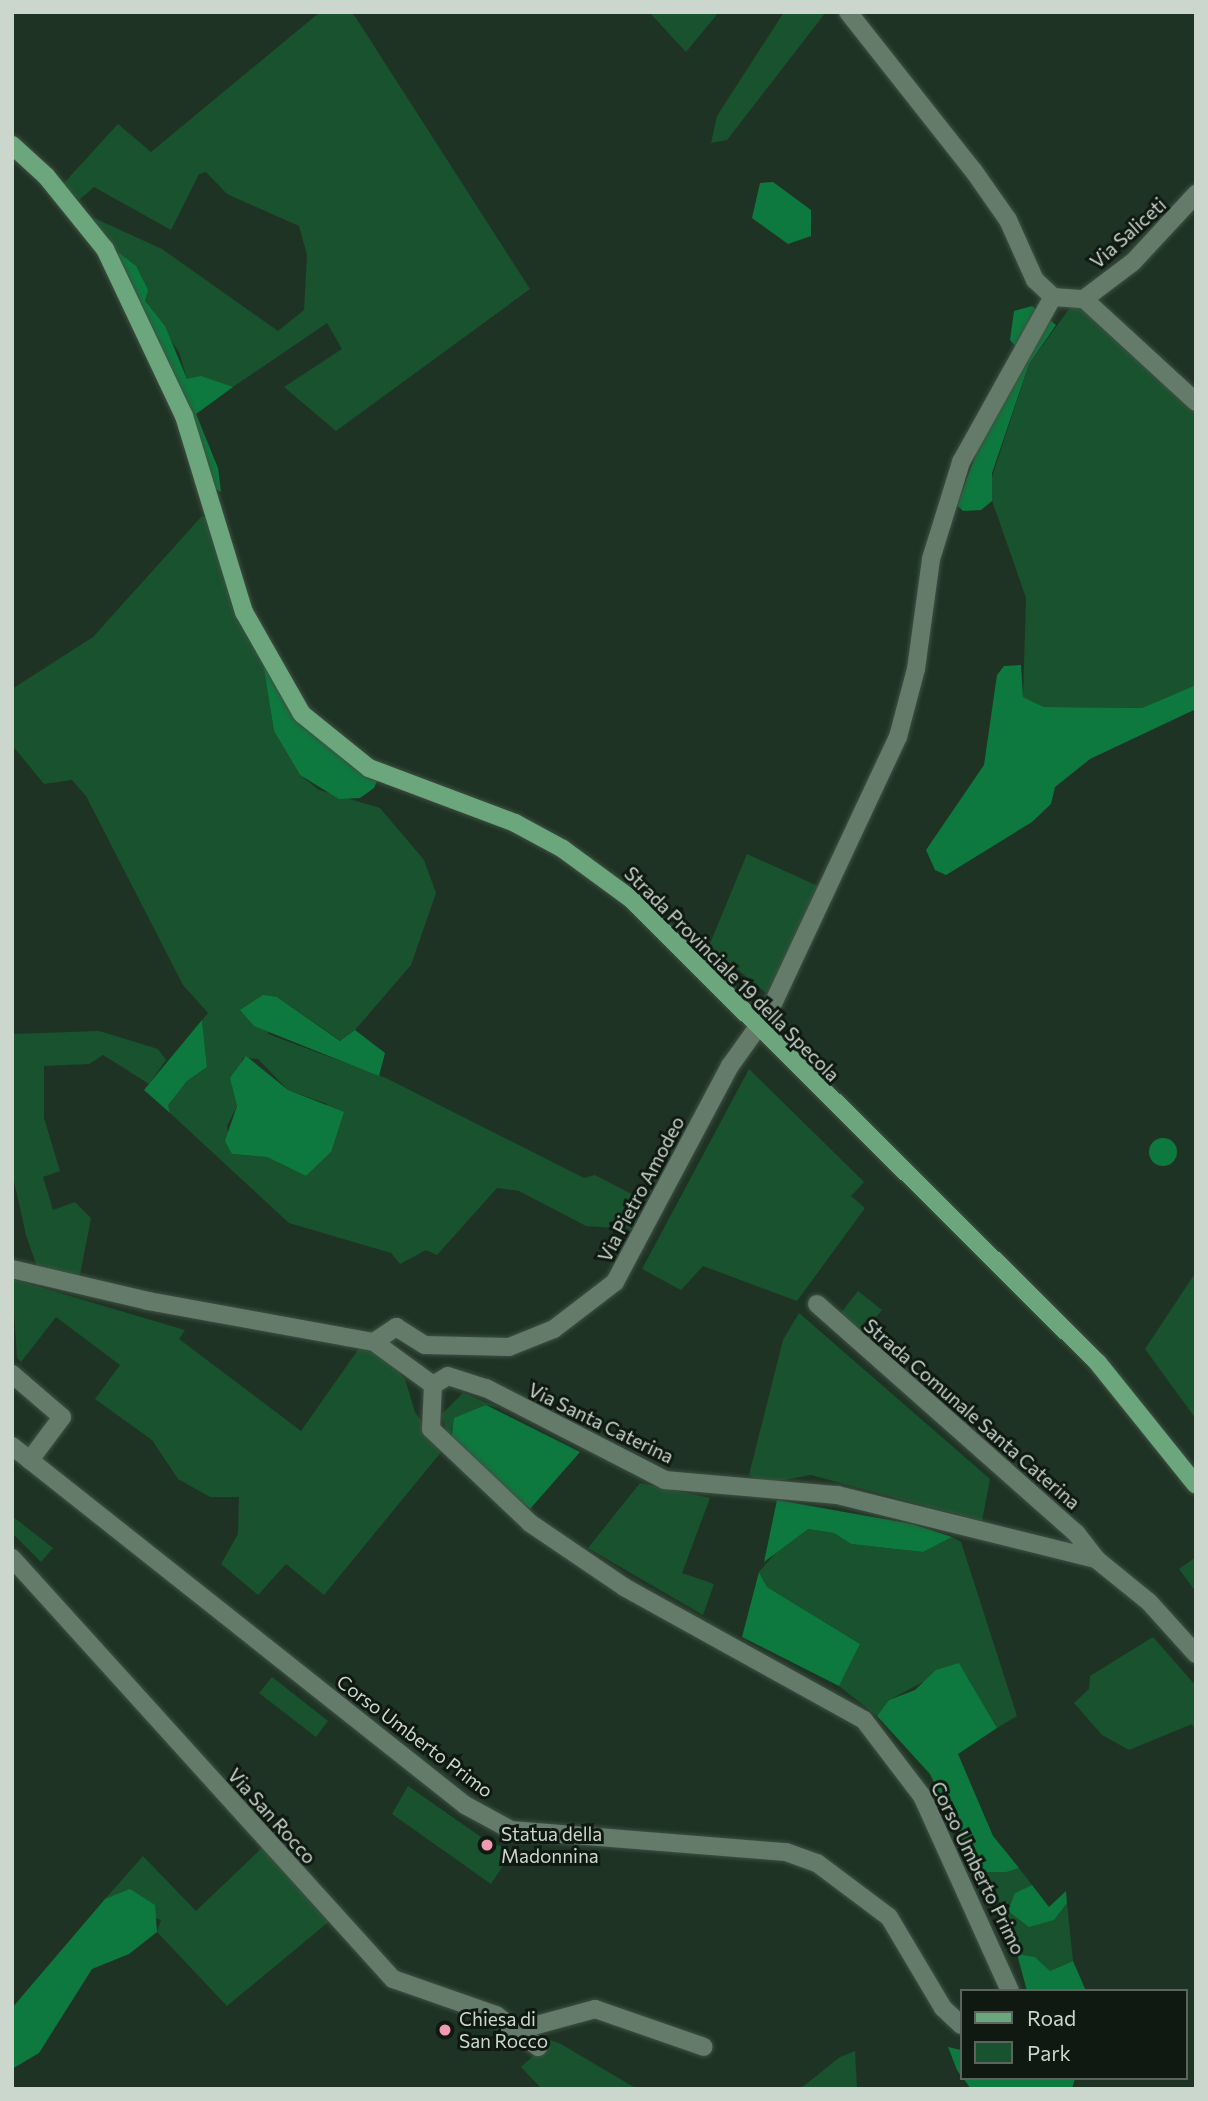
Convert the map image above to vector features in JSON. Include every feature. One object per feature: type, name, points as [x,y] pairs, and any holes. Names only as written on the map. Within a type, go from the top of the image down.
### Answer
[{"type":"main road","name":"Strada Provinciale 19 della Specola","points":[[12,145],[46,176],[105,249],[184,416],[244,612],[302,714],[369,768],[515,823],[599,873],[1098,1363],[1196,1485]]},
{"type":"street","points":[[848,12],[973,170],[1008,220],[1035,280],[1053,297],[1084,299],[1196,402]]},
{"type":"street","name":"Via Saliceti","points":[[1084,299],[1133,262],[1196,194]]},
{"type":"street","points":[[755,1028],[898,737],[916,669],[931,559],[961,463],[1053,297]]},
{"type":"street","name":"Via Pietro Amodeo","points":[[374,1342],[396,1327],[425,1345],[509,1347],[587,1306],[615,1282],[755,1028]]},
{"type":"street","points":[[12,1269],[374,1342],[433,1385]]},
{"type":"street","name":"Strada Comunale Santa Caterina","points":[[817,1304],[1076,1533],[1096,1559]]},
{"type":"street","points":[[12,1374],[62,1417],[30,1460]]},
{"type":"street","name":"Via Santa Caterina","points":[[433,1385],[448,1376],[486,1388],[665,1480],[837,1495],[1096,1559],[1149,1602],[1196,1654]]},
{"type":"street","name":"Corso Umberto Primo","points":[[433,1385],[431,1429],[530,1523],[624,1587],[864,1720],[922,1796],[1009,1989]]},
{"type":"street","name":"Corso Umberto Primo","points":[[12,1446],[465,1805],[511,1830],[762,1849],[817,1863],[889,1917],[943,2008],[960,2024]]},
{"type":"street","name":"Via San Rocco","points":[[12,1558],[393,1979],[522,2029],[538,2048]]},
{"type":"street","points":[[522,2029],[595,2010],[704,2048]]},
{"type":"green space","points":[[320,12],[351,12],[356,18],[530,289],[336,431],[284,387],[342,349],[327,323],[233,387],[187,379],[179,352],[83,213],[162,249],[278,331],[304,310],[307,255],[299,226],[227,194],[206,172],[199,174],[171,230],[94,187],[79,200],[63,184],[118,124],[151,152]]},
{"type":"green space","points":[[649,12],[719,12],[686,52]]},
{"type":"green space","points":[[784,12],[826,12],[727,140],[711,143],[717,116]]},
{"type":"green space","points":[[773,182],[811,210],[811,236],[788,244],[752,218],[760,183]]},
{"type":"green space","points":[[119,253],[136,266],[148,290],[145,301],[165,326],[187,379],[201,376],[233,387],[196,414],[218,468],[221,492],[211,487],[114,262]]},
{"type":"green space","points":[[1075,301],[1196,412],[1196,685],[1142,708],[1044,707],[1023,697],[1026,598],[988,489],[1029,364]]},
{"type":"green space","points":[[1032,306],[1056,325],[1029,364],[992,473],[992,501],[981,510],[963,511],[957,505],[1016,347],[1010,340],[1014,311]]},
{"type":"green space","points":[[202,516],[212,519],[263,663],[274,731],[300,775],[319,790],[380,808],[424,860],[436,893],[411,965],[355,1030],[341,1041],[277,997],[268,1034],[386,1078],[584,1178],[595,1175],[637,1197],[642,1203],[634,1229],[586,1226],[519,1191],[497,1188],[437,1255],[426,1250],[400,1264],[391,1253],[289,1223],[170,1113],[167,1105],[187,1081],[207,1067],[202,1020],[208,1013],[183,985],[86,796],[72,780],[44,784],[12,745],[12,689],[93,637]],"holes":[[[243,1058],[258,1059],[288,1090],[327,1104],[331,1152],[306,1176],[267,1157],[232,1154],[227,1126],[237,1106],[232,1086]]]},
{"type":"green space","points":[[263,663],[306,729],[378,779],[374,788],[360,798],[339,799],[300,775],[274,731]]},
{"type":"green space","points":[[1021,665],[1023,697],[1044,707],[1142,708],[1196,685],[1196,709],[1090,759],[1055,787],[1051,804],[1032,822],[946,875],[935,870],[926,850],[984,765],[997,675],[1004,666]]},
{"type":"green space","points":[[747,854],[818,886],[767,994],[709,946]]},
{"type":"green space","points":[[263,995],[277,997],[340,1041],[355,1030],[385,1053],[379,1076],[254,1026],[240,1010]]},
{"type":"green space","points":[[202,1020],[207,1067],[187,1081],[168,1105],[170,1113],[144,1090]]},
{"type":"green space","points":[[99,1031],[158,1049],[166,1060],[149,1084],[103,1055],[89,1064],[44,1066],[44,1118],[60,1171],[43,1177],[53,1210],[75,1202],[91,1218],[79,1280],[38,1270],[26,1235],[12,1172],[12,1034]]},
{"type":"green space","points":[[246,1056],[288,1090],[344,1112],[331,1152],[306,1176],[267,1157],[232,1154],[225,1141],[237,1106],[230,1078]]},
{"type":"green space","points":[[749,1069],[864,1182],[851,1196],[865,1208],[797,1301],[703,1266],[681,1290],[642,1269]]},
{"type":"green space","points":[[1163,1138],[1173,1142],[1177,1152],[1173,1162],[1163,1166],[1153,1162],[1149,1152],[1153,1142]]},
{"type":"green space","points":[[1196,1272],[1196,1419],[1145,1349]]},
{"type":"green space","points":[[12,1279],[185,1330],[179,1339],[301,1431],[360,1347],[383,1357],[405,1379],[415,1412],[442,1451],[324,1595],[286,1564],[258,1595],[221,1564],[238,1534],[239,1497],[210,1497],[178,1479],[152,1440],[95,1399],[120,1365],[56,1317],[21,1362],[17,1358]]},
{"type":"green space","points":[[858,1291],[882,1310],[863,1332],[840,1314]]},
{"type":"green space","points":[[799,1313],[990,1479],[982,1521],[811,1475],[767,1483],[749,1475],[783,1340]]},
{"type":"green space","points":[[463,1393],[500,1408],[486,1405],[452,1428],[451,1442],[441,1415]]},
{"type":"green space","points":[[486,1405],[580,1452],[530,1509],[451,1442],[454,1418]]},
{"type":"green space","points":[[640,1483],[710,1498],[682,1573],[714,1584],[703,1615],[588,1548]]},
{"type":"green space","points":[[777,1500],[912,1524],[952,1537],[923,1552],[851,1544],[834,1533],[808,1529],[764,1562]]},
{"type":"green space","points":[[12,1516],[53,1548],[41,1562],[12,1533]]},
{"type":"green space","points":[[808,1529],[834,1533],[851,1544],[923,1552],[952,1537],[961,1542],[1017,1716],[997,1728],[959,1663],[889,1700],[877,1716],[839,1686],[860,1644],[767,1587],[759,1572],[787,1540]]},
{"type":"green space","points":[[1196,1557],[1196,1592],[1179,1569]]},
{"type":"green space","points":[[759,1572],[767,1587],[860,1644],[839,1686],[742,1637]]},
{"type":"green space","points":[[1153,1637],[1196,1686],[1196,1731],[1192,1724],[1129,1750],[1102,1735],[1074,1703],[1089,1689],[1090,1676]]},
{"type":"green space","points":[[959,1663],[997,1728],[958,1754],[993,1836],[1019,1868],[1006,1872],[978,1872],[930,1774],[877,1716],[889,1700],[915,1690],[936,1670]]},
{"type":"green space","points":[[272,1677],[328,1721],[316,1737],[259,1693]]},
{"type":"green space","points":[[408,1786],[488,1842],[513,1850],[491,1884],[392,1814]]},
{"type":"green space","points":[[266,1844],[332,1919],[227,2006],[157,1932],[161,1920],[105,1899],[143,1856],[196,1911]]},
{"type":"green space","points":[[1019,1868],[1032,1885],[1015,1893],[1060,1912],[1067,1903],[1073,1961],[1050,1971],[1035,1957],[1017,1954],[978,1872]]},
{"type":"green space","points":[[1032,1885],[1049,1907],[1066,1891],[1067,1903],[1054,1920],[1029,1927],[1008,1911],[1015,1893]]},
{"type":"green space","points":[[130,1889],[155,1905],[157,1932],[129,1954],[92,1969],[39,2053],[12,2069],[12,2008],[105,1899]]},
{"type":"green space","points":[[1017,1954],[1035,1957],[1050,1971],[1073,1961],[1085,1989],[1026,1989]]},
{"type":"green space","points":[[550,2040],[637,2089],[542,2089],[521,2067]]},
{"type":"green space","points":[[948,2047],[960,2050],[960,2074]]},
{"type":"green space","points":[[855,2051],[857,2089],[800,2089],[840,2057]]},
{"type":"green space","points":[[964,2080],[1074,2080],[1072,2089],[971,2089]]},
{"type":"place","name":"Statua della Madonnina","points":[[487,1845]]},
{"type":"place","name":"Chiesa di San Rocco","points":[[445,2030]]}]
